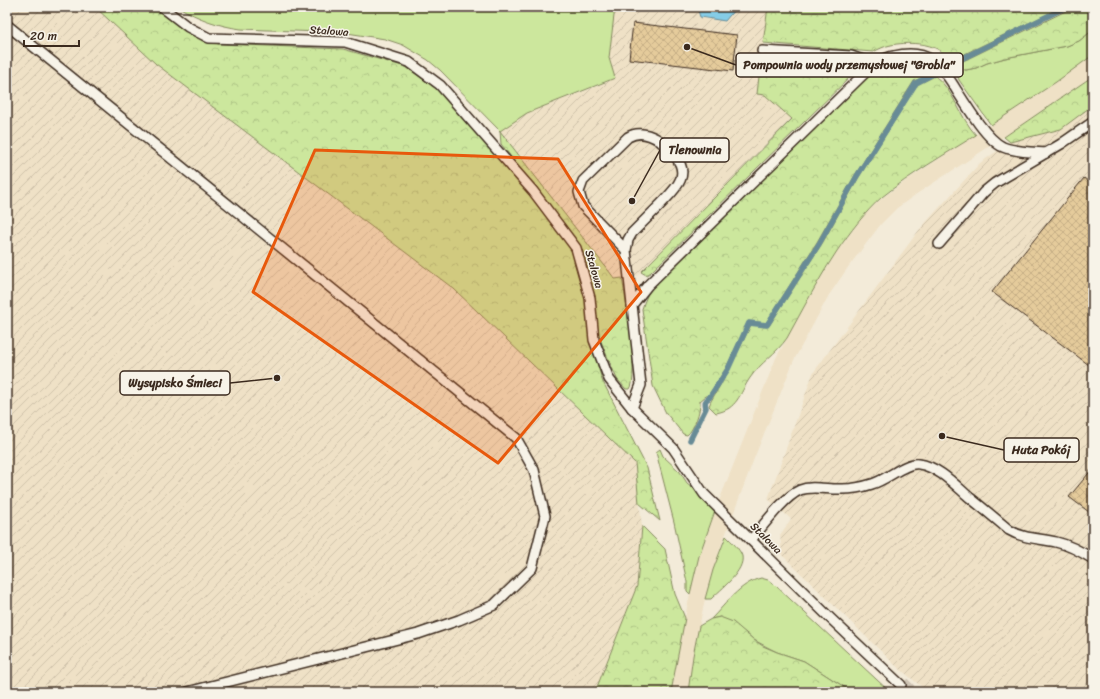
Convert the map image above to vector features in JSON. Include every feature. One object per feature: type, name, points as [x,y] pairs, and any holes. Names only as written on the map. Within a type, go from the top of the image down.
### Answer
[{"type":"lane","name":"Stalowa","points":[[162,7],[188,27],[209,38],[345,42],[409,62],[440,85],[533,191],[576,248],[590,298],[594,340],[609,379],[632,408],[673,448],[704,494],[830,618],[901,685]]},
{"type":"lane","points":[[7,25],[516,438],[534,470],[546,516],[532,568],[494,605],[459,620],[418,634],[188,692]]},
{"type":"lane","points":[[762,50],[851,56],[874,64]]},
{"type":"lane","points":[[632,305],[648,285],[874,64],[893,56],[911,54],[926,56],[937,63],[946,73],[986,134],[1002,147],[1023,152],[1046,153]]},
{"type":"lane","points":[[939,244],[984,192],[1093,122]]},
{"type":"lane","points":[[626,250],[583,206],[579,192],[583,181],[628,136],[635,133],[652,136],[661,141],[673,153],[682,168],[681,179],[676,189],[632,233],[628,240],[626,250],[640,385],[632,408]]},
{"type":"lane","points":[[751,540],[791,495],[801,490],[814,488],[859,488],[888,477],[909,464],[919,464],[940,472],[1009,530],[1019,536],[1065,544],[1093,559]]},
{"type":"highlighted area","points":[[315,150],[558,159],[641,292],[498,463],[253,292]]},
{"type":"shaded area","points":[[7,7],[120,7],[458,292],[635,463],[642,526],[637,586],[595,692],[7,692]]},
{"type":"shaded area","points":[[615,7],[768,7],[757,94],[765,95],[792,118],[637,276],[615,279],[500,131],[527,113],[600,85],[614,78],[609,58]]},
{"type":"shaded area","points":[[1093,55],[1093,76],[897,208],[881,224],[829,295],[794,360],[755,456],[720,549],[705,599],[693,656],[688,692],[671,692],[677,654],[699,556],[715,511],[776,358],[837,251],[864,215],[882,198],[908,179],[1056,82]]},
{"type":"shaded area","points":[[1093,105],[1093,692],[928,692],[895,665],[782,555],[780,535],[791,519],[768,499],[813,373],[919,230],[980,163],[1010,142],[1061,129]]},
{"type":"green space","points":[[95,7],[153,7],[185,30],[218,44],[343,49],[406,67],[437,89],[530,195],[572,250],[587,300],[591,342],[602,380],[647,468],[660,521],[639,503],[635,463],[454,289],[156,64]]},
{"type":"green space","points":[[179,7],[615,7],[609,58],[615,78],[527,113],[500,131],[440,70],[428,60],[403,45],[385,39],[347,33],[233,28],[201,18]]},
{"type":"green space","points":[[768,7],[1062,7],[948,62],[944,54],[939,50],[919,44],[904,43],[891,45],[873,52],[763,43]]},
{"type":"green space","points":[[1074,7],[1093,7],[1093,30],[1079,41],[1067,46],[1005,58],[976,68],[966,70],[954,68],[955,65]]},
{"type":"green space","points":[[1093,30],[1093,55],[1056,82],[991,125],[959,80],[954,68],[966,70],[1005,58],[1067,46],[1079,41]]},
{"type":"green space","points":[[761,59],[837,62],[847,64],[854,68],[854,73],[650,273],[646,275],[641,272],[792,119],[765,95],[757,94]]},
{"type":"green space","points":[[899,59],[917,63],[932,73],[914,81],[855,175],[817,242],[766,323],[748,321],[726,368],[708,396],[700,401],[698,414],[692,429],[687,435],[683,434],[666,413],[653,386],[642,309],[649,291],[879,65]]},
{"type":"green space","points":[[935,76],[942,82],[952,96],[970,128],[976,135],[904,180],[882,197],[870,209],[852,230],[832,259],[787,338],[754,373],[734,404],[723,411],[716,413],[709,406],[751,325],[769,326],[823,242],[859,177],[917,85]]},
{"type":"green space","points":[[1093,76],[1093,105],[1061,129],[1010,142],[1004,137]]},
{"type":"green space","points":[[500,131],[615,279],[622,278],[632,354],[633,369],[630,389],[626,389],[617,379],[598,334],[595,299],[580,246],[501,144]]},
{"type":"green space","points":[[660,449],[663,456],[680,472],[687,483],[702,495],[715,511],[699,556],[690,594],[687,591],[687,582],[674,522],[656,452]]},
{"type":"green space","points":[[642,526],[665,549],[675,594],[685,618],[671,692],[595,692],[637,586]]},
{"type":"green space","points":[[726,536],[735,545],[742,556],[740,568],[726,585],[711,599],[705,599],[713,570]]},
{"type":"green space","points":[[761,578],[768,580],[776,586],[890,692],[852,692],[804,661],[767,647],[720,617],[711,619],[746,584]]},
{"type":"green space","points":[[720,617],[733,622],[763,646],[804,661],[852,692],[688,692],[699,626],[711,619]]},
{"type":"water","points":[[697,7],[736,7],[725,21],[700,17]]},
{"type":"building","points":[[633,23],[737,35],[733,71],[629,59]]},
{"type":"building","points":[[1084,178],[1093,185],[1093,368],[992,292]]},
{"type":"building","points":[[1093,468],[1093,515],[1069,497]]},
{"type":"waterway","points":[[949,65],[1066,7]]},
{"type":"waterway","points":[[690,440],[706,408],[706,401],[728,369],[749,323],[767,325],[819,244],[857,176],[916,83],[933,74]]},
{"type":"tunnel","points":[[901,685],[908,692]]},
{"type":"place","name":"Pompownia wody przemysłowej \"Grobla\"","points":[[687,47]]},
{"type":"place","name":"Tlenownia","points":[[632,201]]},
{"type":"place","name":"Wysypisko Śmieci","points":[[277,378]]},
{"type":"place","name":"Huta Pokój","points":[[942,436]]}]
